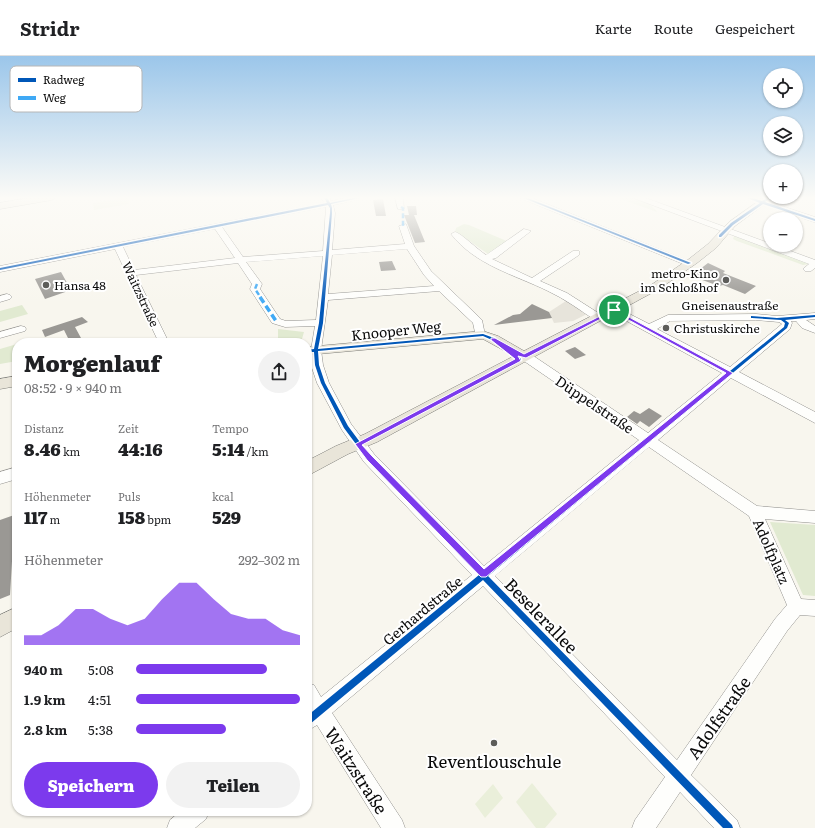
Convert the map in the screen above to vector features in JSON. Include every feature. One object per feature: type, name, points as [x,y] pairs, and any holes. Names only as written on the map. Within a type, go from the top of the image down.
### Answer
[{"type":"main road","points":[[312,466],[342,450],[358,444],[599,318],[655,287],[690,263],[723,234]]},
{"type":"main road","name":"Knooper Weg","points":[[312,351],[487,337]]},
{"type":"main road","name":"Düppelstraße","points":[[487,337],[522,358]]},
{"type":"main road","points":[[0,384],[12,382]]},
{"type":"main road","points":[[0,626],[12,620]]},
{"type":"street","points":[[0,269],[182,233]]},
{"type":"street","points":[[222,233],[257,284],[255,289],[276,321],[285,324],[321,323]]},
{"type":"street","name":"Beselerallee","points":[[330,233],[321,323],[312,351],[319,375],[346,427],[369,458],[484,574],[729,828]]},
{"type":"street","points":[[405,233],[410,246],[427,273],[440,288],[478,322],[487,337]]},
{"type":"street","points":[[486,258],[493,256],[524,233]]},
{"type":"street","points":[[614,233],[690,263]]},
{"type":"street","points":[[455,234],[486,258],[507,271],[556,292],[599,318]]},
{"type":"street","points":[[723,234],[815,263],[811,271],[723,234]]},
{"type":"street","name":"Waitzstraße","points":[[118,246],[162,338]]},
{"type":"street","points":[[131,273],[241,260],[410,246]]},
{"type":"street","points":[[532,282],[576,253]]},
{"type":"street","points":[[323,297],[440,288]]},
{"type":"street","points":[[614,310],[815,418]]},
{"type":"street","name":"Gneisenaustraße","points":[[648,329],[668,318],[756,317],[782,319],[815,316]]},
{"type":"street","points":[[798,317],[806,326],[815,330]]},
{"type":"street","name":"Gerhardstraße","points":[[313,716],[647,440],[743,364],[786,327],[787,323],[782,319]]},
{"type":"street","points":[[0,335],[21,329]]},
{"type":"street","name":"Düppelstraße","points":[[522,358],[754,512]]},
{"type":"street","points":[[0,478],[12,474]]},
{"type":"street","name":"Adolfplatz","points":[[796,607],[754,512],[815,517]]},
{"type":"street","points":[[796,607],[815,608]]},
{"type":"street","name":"Adolfstraße","points":[[643,828],[782,625],[796,607]]},
{"type":"street","name":"Waitzstraße","points":[[313,716],[394,828]]},
{"type":"street","points":[[178,828],[192,816]]},
{"type":"green space","points":[[457,233],[488,233],[509,242],[488,254]]},
{"type":"green space","points":[[734,236],[763,246],[763,250],[737,241],[733,239]]},
{"type":"green space","points":[[767,252],[778,252],[809,263],[803,265]]},
{"type":"green space","points":[[22,305],[28,314],[0,322],[0,311]]},
{"type":"green space","points":[[278,329],[304,332],[302,338],[278,338]]},
{"type":"green space","points":[[12,345],[12,362],[0,364],[0,349]]},
{"type":"green space","points":[[770,522],[815,525],[815,596],[803,595]]},
{"type":"green space","points":[[532,783],[557,814],[545,828],[536,828],[516,802]]},
{"type":"green space","points":[[493,784],[503,798],[485,818],[475,804]]},
{"type":"shaded area","points":[[566,301],[587,314],[573,321],[554,323],[549,312]]},
{"type":"building","points":[[411,233],[421,233],[425,242],[415,243]]},
{"type":"building","points":[[392,261],[396,270],[381,271],[379,262]]},
{"type":"building","points":[[708,263],[725,271],[723,273],[756,286],[745,294],[723,285],[719,286],[691,276]]},
{"type":"building","name":"Hansa 48","points":[[61,272],[71,290],[45,299],[35,279]]},
{"type":"building","points":[[532,304],[549,312],[552,318],[494,325],[513,315],[520,314]]},
{"type":"building","points":[[82,317],[88,322],[75,327],[81,338],[68,338],[64,330],[45,337],[42,330]]},
{"type":"building","points":[[575,347],[586,355],[575,359],[565,351]]},
{"type":"building","points":[[649,408],[662,416],[649,427],[640,421],[637,424],[627,417],[634,411],[640,414]]},
{"type":"building","points":[[12,516],[10,595],[0,599],[0,520]]},
{"type":"marked path","points":[[257,284],[255,289],[276,321]]},
{"type":"cycle path","points":[[0,269],[182,233]]},
{"type":"cycle path","points":[[329,233],[321,323],[316,350],[317,365],[323,383],[346,427],[369,458],[729,828]]},
{"type":"cycle path","points":[[613,233],[689,263]]},
{"type":"cycle path","points":[[720,236],[723,233]]},
{"type":"cycle path","points":[[752,317],[777,319],[815,316]]},
{"type":"cycle path","points":[[312,717],[786,327],[787,323],[782,319]]},
{"type":"cycle path","points":[[312,351],[483,335],[493,339],[519,359]]},
{"type":"place","name":"metro-Kino im Schloßhof","points":[[726,280]]},
{"type":"place","name":"Hansa 48","points":[[46,285]]},
{"type":"place","name":"Christuskirche","points":[[666,328]]},
{"type":"place","name":"Reventlouschule","points":[[494,743]]},
{"type":"route","points":[[614,310],[730,373],[484,574],[369,458],[358,444],[519,359],[493,339],[511,351],[524,356],[614,310]]}]
